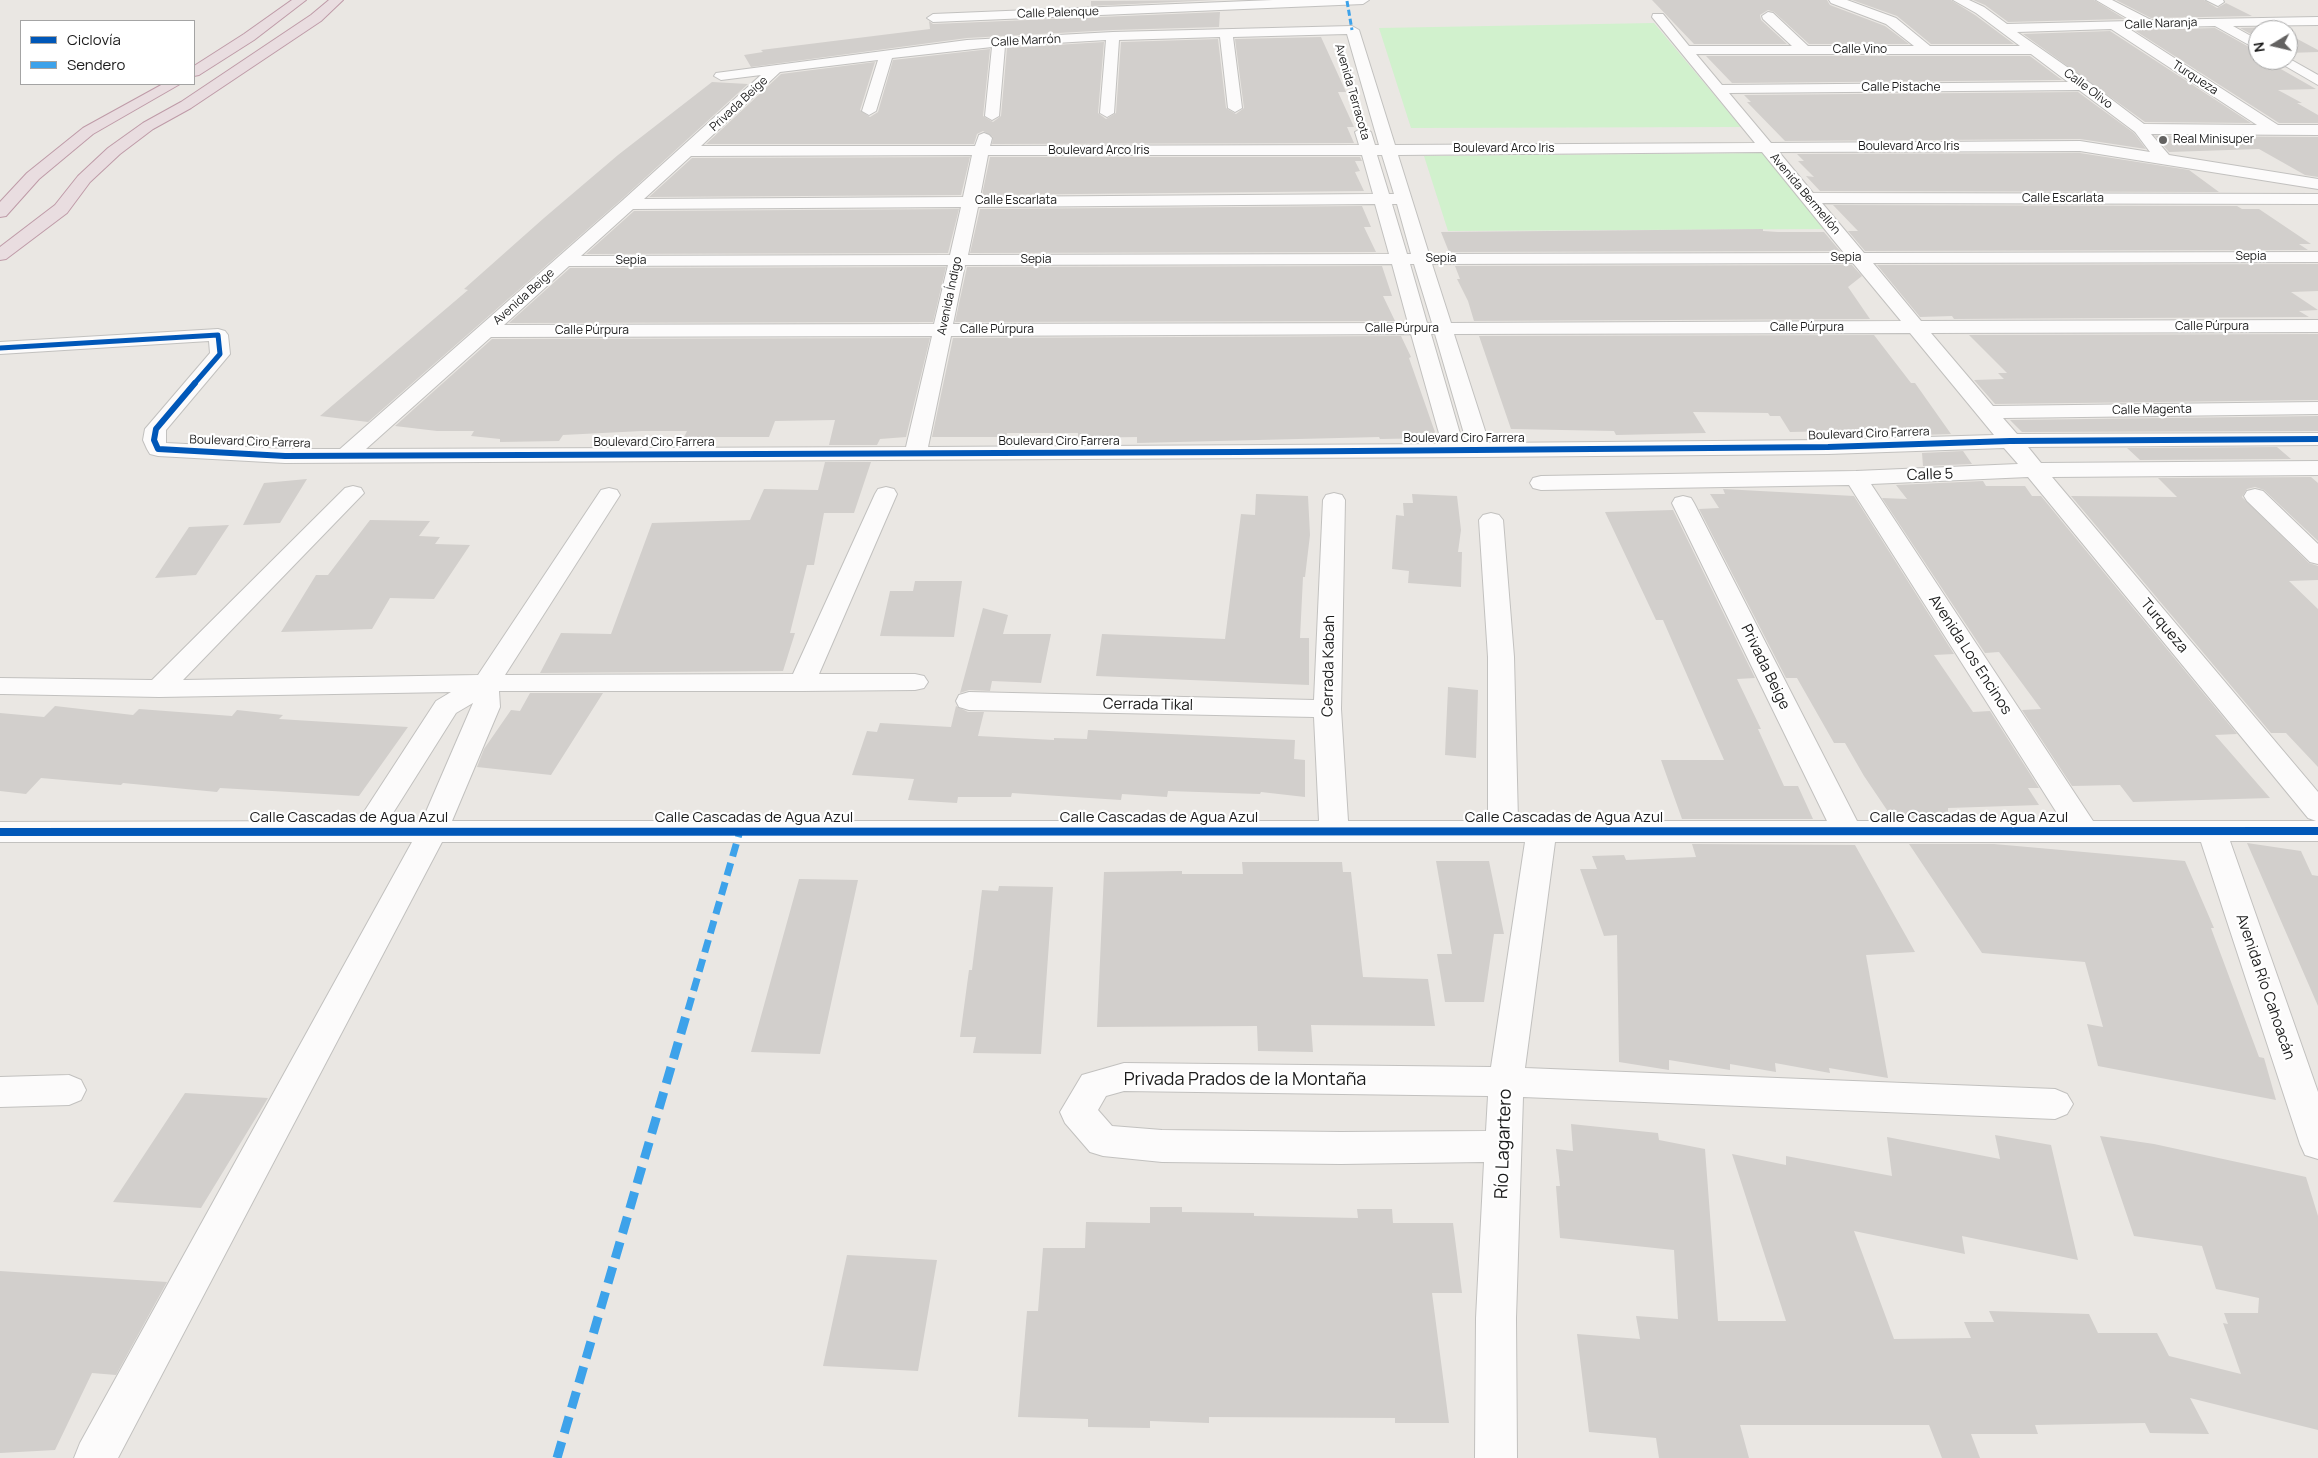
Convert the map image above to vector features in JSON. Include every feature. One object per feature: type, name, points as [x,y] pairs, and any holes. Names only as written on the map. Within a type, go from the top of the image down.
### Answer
[{"type":"highway","points":[[195,71],[249,37],[300,0]]},
{"type":"highway","points":[[0,255],[61,209],[84,179],[114,151],[148,126],[186,106],[316,18],[337,0]]},
{"type":"highway","points":[[1,211],[33,176],[88,131],[171,85]]},
{"type":"street","name":"Calle Palenque","points":[[933,18],[1142,5],[1364,0]]},
{"type":"street","points":[[1835,0],[1891,21],[1927,50]]},
{"type":"street","name":"Calle Olivo","points":[[1959,0],[1980,10],[2085,86],[2140,129],[2160,153]]},
{"type":"street","points":[[2102,0],[2149,24]]},
{"type":"street","points":[[1768,16],[1804,50]]},
{"type":"street","name":"Avenida Bermellón","points":[[1658,17],[2010,441]]},
{"type":"street","points":[[2218,22],[2248,40]]},
{"type":"street","name":"Calle Naranja","points":[[2004,28],[2218,22],[2318,22]]},
{"type":"street","name":"Turqueza","points":[[2115,26],[2275,130]]},
{"type":"street","name":"Calle Marrón","points":[[721,76],[999,42],[1113,36],[1334,30]]},
{"type":"street","name":"Avenida Terracota","points":[[1339,48],[1334,30],[1352,30],[1480,450]]},
{"type":"street","points":[[1226,32],[1235,108]]},
{"type":"street","points":[[1107,113],[1113,36]]},
{"type":"street","points":[[992,116],[999,42]]},
{"type":"street","name":"Calle Vino","points":[[1686,50],[2035,50]]},
{"type":"street","points":[[869,111],[886,55]]},
{"type":"street","points":[[2298,69],[2318,81]]},
{"type":"street","name":"Privada Beige","points":[[702,138],[776,70]]},
{"type":"street","name":"Calle Pistache","points":[[1718,89],[2085,86]]},
{"type":"street","name":"Avenida Terracota","points":[[1360,120],[1454,450]]},
{"type":"street","points":[[2140,129],[2318,130]]},
{"type":"street","name":"Boulevard Arco Iris","points":[[702,138],[983,145]]},
{"type":"street","name":"Avenida Beige","points":[[346,456],[702,138]]},
{"type":"street","name":"Boulevard Arco Iris","points":[[688,151],[983,145],[1762,142],[2080,146],[2160,153],[2318,174]]},
{"type":"street","name":"Avenida Índigo","points":[[916,453],[983,145]]},
{"type":"street","name":"Boulevard Arco Iris","points":[[2160,153],[2318,184]]},
{"type":"street","name":"Calle Escarlata","points":[[1808,198],[2318,199]]},
{"type":"street","name":"Calle Escarlata","points":[[629,204],[1404,199]]},
{"type":"street","name":"Sepia","points":[[564,261],[2318,257]]},
{"type":"street","name":"Calle Púrpura","points":[[486,331],[2318,326]]},
{"type":"street","name":"Boulevard Ciro Farrera","points":[[0,348],[218,335],[220,354],[156,429],[154,440],[158,449],[285,456],[1480,450],[1828,447],[2010,441],[2318,439]]},
{"type":"street","name":"Calle Magenta","points":[[1986,412],[2318,408]]},
{"type":"street","name":"Turqueza","points":[[2010,441],[2318,811]]},
{"type":"street","name":"Calle 5","points":[[1541,483],[1856,478],[2035,470],[2318,468]]},
{"type":"street","name":"Avenida Los Encinos","points":[[1856,478],[2084,831]]},
{"type":"street","points":[[159,689],[353,493]]},
{"type":"street","points":[[802,683],[886,494]]},
{"type":"street","points":[[367,832],[446,707],[486,683],[609,495]]},
{"type":"street","points":[[2255,496],[2318,557]]},
{"type":"street","name":"Cerrada Kabah","points":[[1334,500],[1327,709],[1334,832]]},
{"type":"street","name":"Privada Beige","points":[[1683,503],[1846,831]]},
{"type":"street","points":[[1491,520],[1501,656],[1502,831]]},
{"type":"street","points":[[3,686],[159,689],[486,683],[915,682]]},
{"type":"street","points":[[94,1458],[432,831],[486,708],[486,683]]},
{"type":"street","name":"Cerrada Tikal","points":[[969,701],[1327,709]]},
{"type":"street","name":"Avenida Río Cahoacán","points":[[2212,831],[2318,1144]]},
{"type":"street","name":"Calle Cascadas de Agua Azul","points":[[0,832],[2318,831]]},
{"type":"street","name":"Río Lagartero","points":[[1496,1458],[1496,1318],[1506,1082],[1541,832]]},
{"type":"street","name":"Privada Prados de la Montaña","points":[[1504,1146],[1341,1148],[1162,1146],[1103,1141],[1078,1112],[1094,1085],[1124,1078],[1506,1082]]},
{"type":"street","points":[[1506,1082],[2055,1104]]},
{"type":"street","points":[[0,1092],[70,1090]]},
{"type":"green space","points":[[1654,23],[1741,127],[1411,128],[1379,28]]},
{"type":"green space","points":[[1765,153],[1825,229],[1448,231],[1424,156]]},
{"type":"building","points":[[1217,0],[1091,6],[1091,1]]},
{"type":"building","points":[[1652,0],[1827,0],[1830,5],[1885,26],[1909,44],[1809,44],[1774,12],[1768,10],[1760,15],[1761,20],[1787,44],[1694,44]]},
{"type":"building","points":[[1852,0],[1951,0],[2014,44],[1931,44],[1897,16]]},
{"type":"building","points":[[1973,0],[2094,0],[2125,19],[2008,22],[1985,5]]},
{"type":"building","points":[[2116,0],[2204,0],[2217,8],[2226,3],[2252,16],[2151,18]]},
{"type":"building","points":[[1220,12],[1219,27],[1113,30],[967,38],[751,67],[744,55],[763,52],[761,50],[930,29],[929,21],[933,24]]},
{"type":"building","points":[[2215,28],[2248,46],[2248,70],[2283,70],[2316,89],[2278,90],[2302,103],[2297,103],[2318,115],[2318,123],[2279,123],[2134,30]]},
{"type":"building","points":[[2240,28],[2248,28],[2248,32]]},
{"type":"building","points":[[2110,31],[2251,123],[2145,122],[2023,34]]},
{"type":"building","points":[[1321,37],[1346,92],[1338,92],[1354,127],[1347,127],[1354,143],[992,144],[993,137],[983,131],[977,134],[974,144],[706,144],[781,74],[875,62],[860,110],[870,117],[878,112],[893,60],[990,49],[983,116],[993,122],[1001,116],[1007,48],[1104,42],[1098,113],[1106,119],[1116,113],[1121,42],[1218,39],[1226,108],[1236,114],[1244,108],[1235,39]]},
{"type":"building","points":[[2298,39],[2318,50],[2318,52],[2298,53]]},
{"type":"building","points":[[1706,56],[2030,56],[2062,80],[1732,83]]},
{"type":"building","points":[[712,82],[748,84],[622,199],[368,422],[320,416],[468,290],[464,289],[544,218],[618,155]]},
{"type":"building","points":[[2078,92],[2134,133],[2146,149],[2080,139],[1785,141],[1747,102],[1751,102],[1744,95]]},
{"type":"building","points":[[2155,136],[2318,137],[2318,177],[2305,175],[2259,149],[2169,152]]},
{"type":"building","points":[[2080,153],[2189,170],[2219,192],[1820,191],[1806,176],[1814,177],[1798,161],[1804,161],[1797,154]]},
{"type":"building","points":[[970,157],[961,195],[649,197],[692,158]]},
{"type":"building","points":[[990,157],[1360,157],[1362,161],[1355,161],[1360,171],[1355,172],[1364,191],[982,195]]},
{"type":"building","points":[[1833,205],[2237,206],[2242,209],[2259,209],[2311,244],[2299,244],[2308,250],[1865,251],[1848,231],[1858,231]]},
{"type":"building","points":[[1362,206],[1371,227],[1364,227],[1376,252],[970,253],[980,209]]},
{"type":"building","points":[[959,209],[948,253],[586,254],[634,211]]},
{"type":"building","points":[[1763,229],[1763,231],[1778,232],[1824,232],[1840,251],[1449,252],[1441,232]]},
{"type":"building","points":[[2318,264],[2318,291],[2291,292],[2318,310],[2299,311],[2309,317],[1954,319],[1952,316],[1920,317],[1877,265]]},
{"type":"building","points":[[1852,265],[1862,276],[1848,287],[1870,319],[1474,321],[1468,301],[1457,279],[1460,279],[1455,266]]},
{"type":"building","points":[[1382,266],[1392,296],[1383,296],[1395,321],[955,322],[967,267]]},
{"type":"building","points":[[946,267],[933,322],[509,323],[570,268]]},
{"type":"building","points":[[2318,334],[2318,400],[1995,404],[1974,380],[2004,379],[1998,373],[2007,373],[1969,335]]},
{"type":"building","points":[[1874,335],[1911,383],[1915,383],[1951,434],[1921,435],[1921,429],[1790,432],[1780,416],[1770,416],[1768,413],[1693,412],[1706,433],[1616,435],[1614,431],[1511,429],[1479,336]]},
{"type":"building","points":[[1401,336],[1411,357],[1409,358],[1437,438],[1380,439],[1379,437],[1137,443],[1137,437],[1078,438],[1078,433],[1007,433],[1006,437],[932,437],[953,338]]},
{"type":"building","points":[[930,338],[906,437],[880,439],[877,445],[829,445],[835,420],[775,421],[769,437],[684,437],[687,431],[642,431],[563,435],[559,441],[500,442],[500,439],[471,436],[474,431],[437,431],[395,426],[492,339]]},
{"type":"building","points":[[2318,416],[2318,431],[2022,432],[2010,420]]},
{"type":"building","points":[[2277,447],[2291,459],[2140,460],[2127,448]]},
{"type":"building","points":[[1963,451],[1972,464],[1923,466],[1922,453]]},
{"type":"building","points":[[825,462],[871,462],[854,513],[824,513],[814,565],[807,565],[790,633],[795,633],[783,671],[540,673],[561,633],[611,634],[652,523],[750,520],[764,489],[818,490]]},
{"type":"building","points":[[2311,477],[2318,483],[2318,541],[2264,490],[2255,487],[2247,489],[2242,497],[2309,563],[2318,566],[2318,580],[2289,581],[2318,609],[2318,767],[2286,733],[2271,733],[2071,496],[2177,497],[2158,478]]},
{"type":"building","points":[[307,479],[280,523],[243,525],[264,483]]},
{"type":"building","points":[[1983,481],[1986,486],[2025,486],[2032,496],[2041,496],[2237,734],[2215,735],[2270,798],[2133,802],[2120,785],[2072,786],[2022,710],[2041,709],[1999,652],[1985,653],[1882,498],[1907,499],[1896,485]]},
{"type":"building","points":[[1723,489],[1854,496],[1954,654],[1934,655],[1973,712],[1990,711],[2039,788],[2028,788],[2039,805],[1948,808],[1948,819],[1893,819],[1864,776],[1845,743],[1834,743],[1797,678],[1786,678],[1699,509],[1719,508],[1710,494],[1725,494]]},
{"type":"building","points":[[1256,494],[1308,496],[1310,535],[1305,577],[1303,577],[1300,638],[1309,638],[1309,685],[1096,676],[1102,634],[1225,639],[1241,514],[1255,515]]},
{"type":"building","points":[[1412,494],[1457,496],[1461,530],[1458,552],[1462,552],[1461,587],[1408,583],[1409,571],[1392,569],[1396,515],[1404,516],[1403,503],[1413,503]]},
{"type":"building","points":[[1673,510],[1755,678],[1737,679],[1761,729],[1758,729],[1784,786],[1798,786],[1813,819],[1682,819],[1661,760],[1724,760],[1663,620],[1656,620],[1605,512]]},
{"type":"building","points":[[370,520],[430,521],[419,536],[440,537],[435,544],[470,545],[434,599],[390,598],[372,629],[281,632],[316,575],[328,575]]},
{"type":"building","points":[[229,525],[196,575],[155,578],[189,527]]},
{"type":"building","points":[[915,581],[962,581],[954,637],[880,636],[890,591],[913,591]]},
{"type":"building","points":[[983,608],[1008,615],[1003,634],[1051,634],[1041,683],[992,681],[990,691],[969,690],[960,693]]},
{"type":"building","points":[[1448,687],[1478,690],[1476,758],[1445,755]]},
{"type":"building","points":[[530,693],[603,693],[551,775],[477,767],[484,749],[511,710],[520,711]]},
{"type":"building","points":[[55,706],[133,715],[139,709],[232,716],[237,710],[283,715],[279,719],[408,727],[359,796],[220,788],[217,792],[123,783],[121,785],[41,778],[26,794],[0,791],[0,713],[44,717]]},
{"type":"building","points":[[956,706],[968,712],[984,712],[978,736],[1054,740],[1054,738],[1087,739],[1088,730],[1295,740],[1294,759],[1305,760],[1305,797],[1261,792],[1260,794],[1168,791],[1167,797],[1122,794],[1121,800],[1012,793],[1011,797],[958,797],[957,803],[908,800],[914,779],[852,775],[867,731],[877,732],[880,723],[951,727]]},
{"type":"building","points":[[2247,843],[2301,851],[2312,875],[2318,876],[2318,1006]]},
{"type":"building","points":[[1692,844],[1855,845],[1915,952],[1866,955],[1888,1078],[1829,1068],[1830,1073],[1775,1063],[1776,1072],[1730,1064],[1730,1070],[1669,1060],[1669,1070],[1619,1062],[1617,935],[1604,936],[1580,869],[1597,869],[1592,856],[1624,855],[1626,860],[1696,857]]},
{"type":"building","points":[[1909,844],[1994,844],[2185,861],[2214,928],[2211,928],[2259,1057],[2264,1058],[2276,1100],[2098,1066],[2087,1024],[2103,1027],[2085,962],[1982,953]]},
{"type":"building","points":[[1436,861],[1489,861],[1504,934],[1494,934],[1484,1002],[1445,1002],[1437,954],[1452,954]]},
{"type":"building","points":[[1242,862],[1342,862],[1343,872],[1351,872],[1363,977],[1428,979],[1435,1026],[1311,1025],[1313,1052],[1258,1051],[1257,1026],[1097,1027],[1104,872],[1182,871],[1182,874],[1243,874]]},
{"type":"building","points":[[799,879],[858,880],[820,1054],[751,1052]]},
{"type":"building","points":[[999,886],[1053,887],[1041,1054],[973,1053],[976,1037],[960,1037],[969,970],[972,970],[982,890],[998,891]]},
{"type":"building","points":[[185,1093],[268,1098],[201,1208],[113,1202]]},
{"type":"building","points":[[1571,1124],[1658,1133],[1659,1140],[1705,1149],[1718,1321],[1786,1321],[1732,1154],[1786,1165],[1786,1156],[1892,1176],[1887,1137],[2000,1159],[1995,1135],[2051,1145],[2078,1260],[1962,1236],[1965,1254],[1854,1231],[1894,1339],[1971,1338],[1964,1322],[1994,1322],[1989,1311],[2089,1314],[2098,1333],[2157,1333],[2169,1356],[2241,1374],[2223,1323],[2228,1324],[2224,1313],[2258,1313],[2259,1298],[2216,1289],[2202,1246],[2134,1236],[2100,1136],[2154,1144],[2306,1177],[2318,1216],[2318,1430],[2190,1398],[2209,1434],[2150,1433],[2145,1423],[2035,1425],[2038,1434],[1971,1434],[1980,1458],[1942,1458],[1929,1425],[1740,1425],[1749,1458],[1659,1458],[1656,1438],[1589,1432],[1577,1334],[1640,1339],[1636,1316],[1678,1319],[1674,1250],[1560,1238],[1556,1186],[1560,1186],[1556,1149],[1573,1151]]},
{"type":"building","points":[[1150,1207],[1182,1207],[1182,1212],[1254,1213],[1254,1216],[1358,1218],[1357,1209],[1392,1209],[1393,1223],[1453,1223],[1462,1293],[1432,1293],[1449,1423],[1395,1423],[1395,1418],[1209,1417],[1209,1423],[1150,1421],[1150,1428],[1088,1427],[1088,1419],[1018,1417],[1027,1311],[1038,1311],[1043,1248],[1085,1248],[1086,1222],[1150,1223]]},
{"type":"building","points":[[847,1255],[937,1260],[918,1371],[823,1366]]},
{"type":"building","points":[[0,1271],[167,1282],[116,1375],[92,1373],[55,1450],[0,1453]]},
{"type":"marked path","points":[[1347,1],[1352,30]]},
{"type":"marked path","points":[[557,1458],[740,831]]},
{"type":"cycle path","points":[[0,348],[218,335],[220,354],[156,429],[154,440],[158,449],[285,456],[1238,452],[1828,447],[2010,441],[2318,439]]},
{"type":"cycle path","points":[[0,832],[2318,831]]},
{"type":"place","name":"Real Minisuper","points":[[2163,140]]}]
